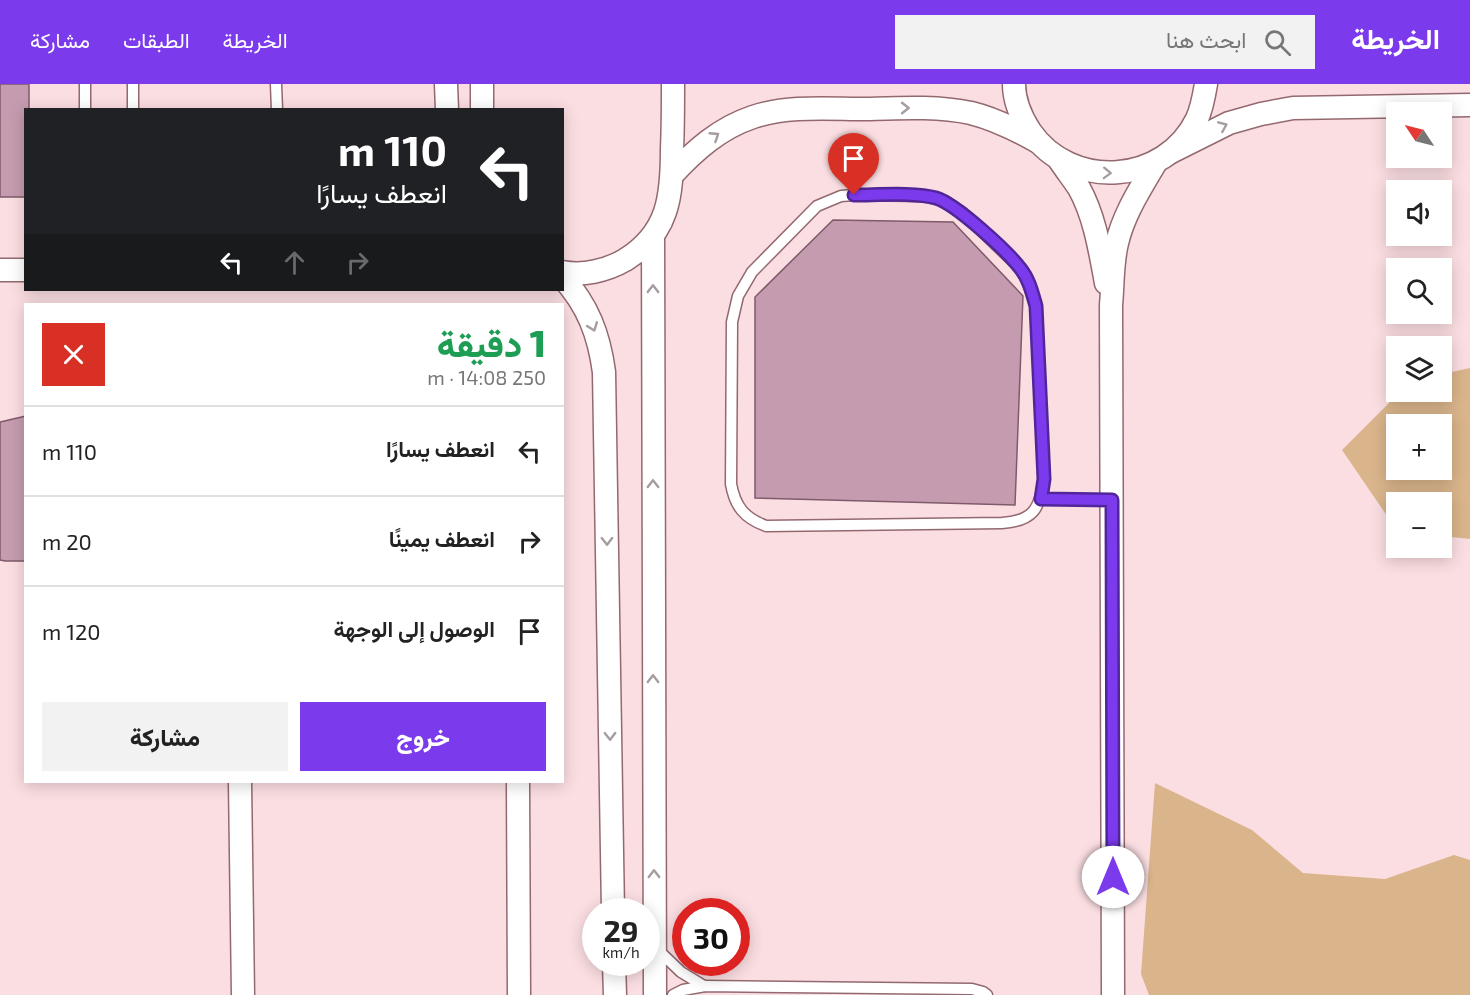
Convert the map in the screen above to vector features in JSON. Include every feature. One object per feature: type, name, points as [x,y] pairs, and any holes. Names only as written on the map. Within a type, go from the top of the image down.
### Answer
[{"type":"street","points":[[446,84],[447,108]]},
{"type":"street","points":[[482,84],[482,108]]},
{"type":"street","points":[[564,272],[595,272],[617,265],[637,253],[653,236],[664,218],[671,197],[673,84]]},
{"type":"street","points":[[1014,84],[1014,93],[1022,119],[1038,142]]},
{"type":"street","points":[[1113,995],[1111,305],[1117,245],[1123,223],[1134,200],[1164,157],[1185,137],[1197,120],[1204,100],[1206,84]]},
{"type":"street","points":[[672,176],[708,140],[737,124],[776,111],[947,109],[994,120],[1038,142],[1060,160],[1078,169],[1119,174],[1138,170],[1229,123],[1261,114],[1293,108],[1470,105]]},
{"type":"street","points":[[1060,160],[1079,188],[1087,206],[1097,237],[1111,305]]},
{"type":"street","points":[[653,236],[655,898]]},
{"type":"street","points":[[0,270],[24,270]]},
{"type":"street","points":[[564,280],[585,307],[594,327],[604,372],[613,898]]},
{"type":"street","points":[[240,783],[243,995]]},
{"type":"street","points":[[518,783],[519,995]]},
{"type":"street","points":[[614,976],[615,995]]},
{"type":"street","points":[[655,976],[655,995]]},
{"type":"lane","points":[[85,84],[85,108]]},
{"type":"lane","points":[[133,84],[133,108]]},
{"type":"lane","points":[[276,84],[277,108]]},
{"type":"lane","points":[[841,196],[935,197],[963,213],[1020,268],[1036,306],[1044,479],[1041,499],[1035,510],[1026,518],[1002,523],[766,526],[755,522],[737,506],[731,484],[734,309],[741,290],[752,273],[817,206],[841,196]]},
{"type":"lane","points":[[1041,499],[1112,500]]},
{"type":"lane","points":[[660,951],[681,972],[705,986]]},
{"type":"lane","points":[[673,995],[693,987],[705,986],[732,991],[972,989],[987,995]]},
{"type":"shaded area","points":[[1470,368],[1470,539],[1452,537],[1452,492],[1386,492],[1386,514],[1342,450],[1390,402],[1452,402],[1452,372]]},
{"type":"shaded area","points":[[1155,783],[1252,830],[1303,873],[1385,879],[1454,855],[1470,860],[1470,995],[1149,995],[1141,974]]},
{"type":"building","points":[[0,84],[29,84],[29,108],[24,108],[24,197],[0,197]]},
{"type":"building","points":[[833,220],[953,222],[1023,296],[1015,505],[755,498],[755,297]]},
{"type":"building","points":[[24,416],[24,561],[0,560],[0,422]]},
{"type":"route","points":[[854,195],[924,196],[945,201],[963,213],[1020,268],[1036,306],[1044,479],[1041,499],[1112,500],[1113,877]]}]
